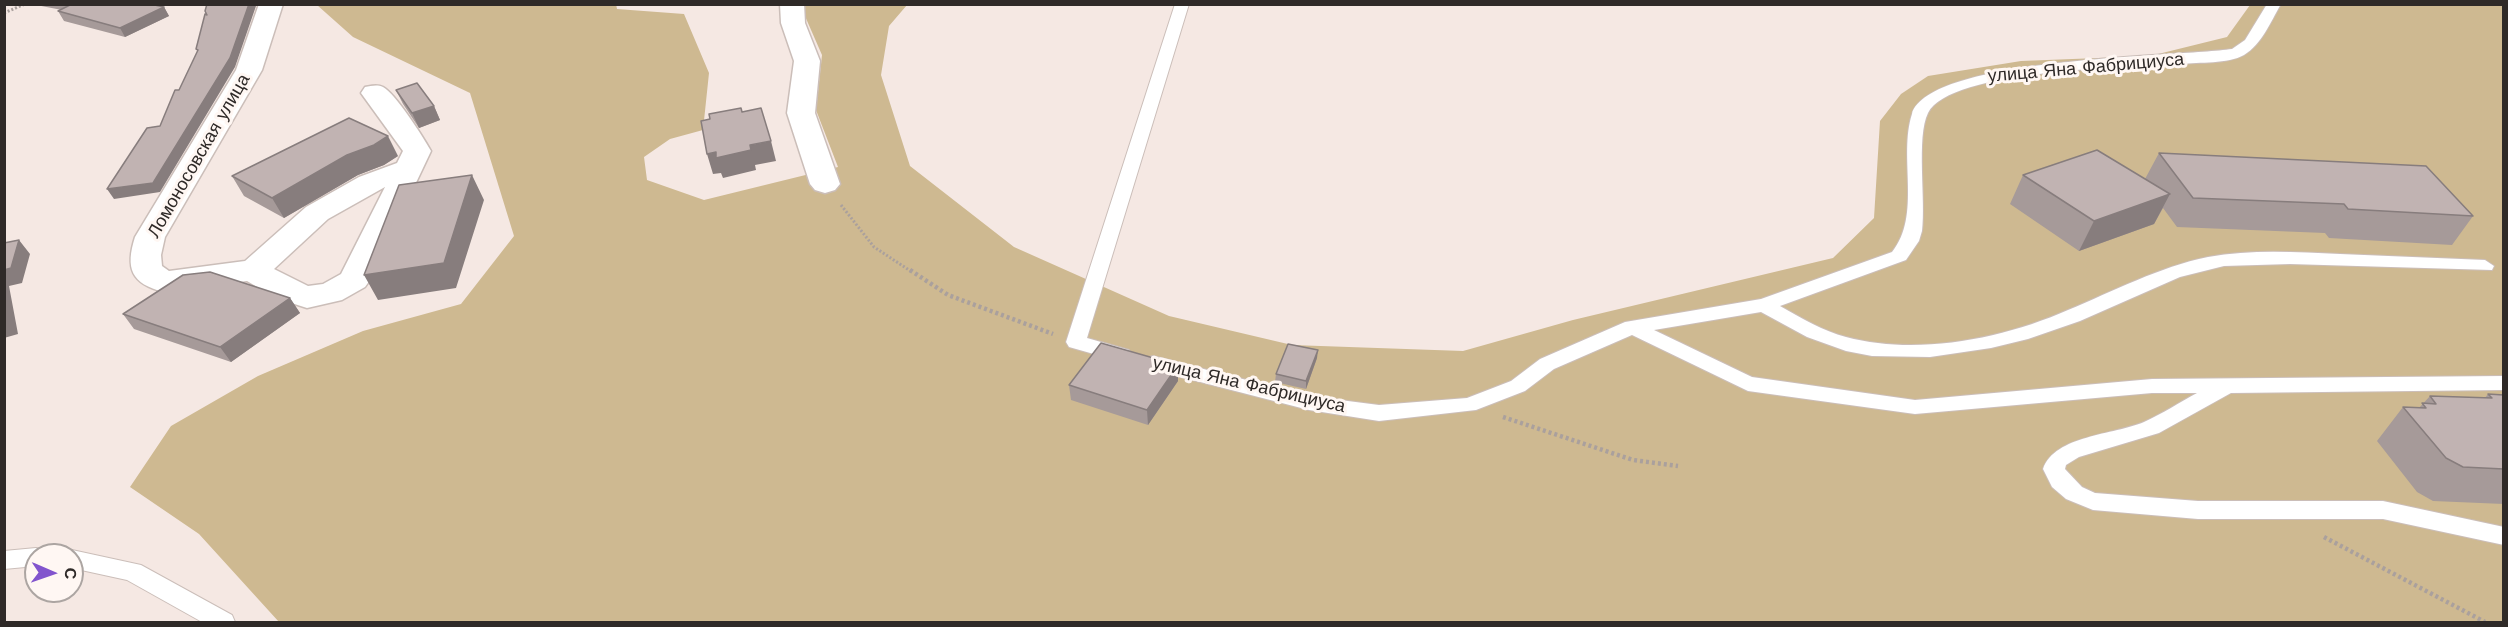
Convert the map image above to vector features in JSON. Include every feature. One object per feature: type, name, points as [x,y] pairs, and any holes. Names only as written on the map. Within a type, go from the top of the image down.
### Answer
[{"type":"street","name":"Ломоносовская улица","points":[[253,271],[225,272],[164,282],[147,272],[145,255],[150,237],[249,70],[271,4]]},
{"type":"street","points":[[792,4],[793,23],[807,61],[801,112],[825,184]]},
{"type":"street","points":[[374,93],[408,135],[417,151],[354,280],[331,293],[307,297],[287,291],[253,271],[317,213],[369,183],[408,169]]},
{"type":"lane","points":[[1076,342],[1182,4]]},
{"type":"lane","name":"улица Яна Фабрициуса","points":[[1076,342],[1309,403],[1379,413],[1469,405],[1518,386],[1546,364],[1632,327],[1764,305],[1899,256],[1911,240],[1914,224],[1915,136],[1921,110],[1943,93],[1982,77],[2010,72],[2236,53],[2251,43],[2274,4]]},
{"type":"lane","points":[[1764,305],[1814,333],[1846,344],[1921,352],[2012,336],[2069,318],[2173,272],[2208,263],[2245,258],[2291,258],[2485,266]]},
{"type":"lane","points":[[1632,327],[1748,384],[1915,407],[2152,386],[2504,382]]},
{"type":"lane","points":[[2229,385],[2151,428],[2072,451],[2057,460],[2054,469],[2060,481],[2074,493],[2093,501],[2198,510],[2383,510],[2504,536]]},
{"type":"lane","points":[[4,560],[24,558]]},
{"type":"lane","points":[[84,562],[133,572],[223,622]]},
{"type":"path","points":[[4,13],[25,4]]},
{"type":"path","points":[[825,184],[874,247],[948,295],[1076,342]]},
{"type":"path","points":[[1469,405],[1633,460],[1678,466]]},
{"type":"path","points":[[2322,536],[2485,622]]},
{"type":"shaded area","points":[[616,4],[617,9],[684,14],[709,73],[703,130],[670,139],[644,157],[647,180],[704,200],[838,167],[816,110],[822,55],[801,7],[803,5],[907,5],[889,26],[881,75],[910,166],[1014,247],[1169,316],[1292,345],[1463,351],[1573,320],[1833,258],[1874,218],[1880,121],[1901,94],[1928,76],[2021,61],[2150,56],[2227,37],[2250,5],[2503,5],[2503,622],[279,622],[199,534],[130,487],[171,426],[258,376],[363,331],[461,304],[514,236],[470,93],[353,37],[317,5]]},
{"type":"building","points":[[72,4],[150,4],[164,7],[120,28],[58,11]]},
{"type":"building","points":[[207,4],[249,4],[230,58],[153,183],[107,189],[147,128],[160,126],[175,90],[179,90],[198,50],[196,49],[205,14],[207,15],[205,11]]},
{"type":"building","points":[[417,83],[434,106],[412,113],[396,90]]},
{"type":"building","points":[[741,108],[742,112],[761,108],[771,141],[750,145],[751,150],[716,158],[716,152],[707,154],[701,121],[710,119],[709,114]]},
{"type":"building","points":[[349,118],[388,136],[374,145],[347,155],[272,198],[232,176]]},
{"type":"building","points":[[2097,150],[2170,194],[2094,221],[2023,175]]},
{"type":"building","points":[[2159,153],[2426,166],[2473,216],[2348,209],[2344,204],[2193,198]]},
{"type":"building","points":[[472,175],[444,263],[364,275],[399,185]]},
{"type":"building","points":[[19,240],[11,268],[4,270],[4,243]]},
{"type":"building","points":[[210,272],[290,298],[220,347],[123,314],[183,275]]},
{"type":"building","points":[[1101,343],[1178,365],[1147,410],[1069,385]]},
{"type":"building","points":[[1288,344],[1318,350],[1306,381],[1276,374]]},
{"type":"building","points":[[2488,394],[2504,395],[2504,469],[2463,467],[2446,458],[2403,407],[2426,408],[2422,403],[2436,404],[2430,396],[2492,398]]}]
